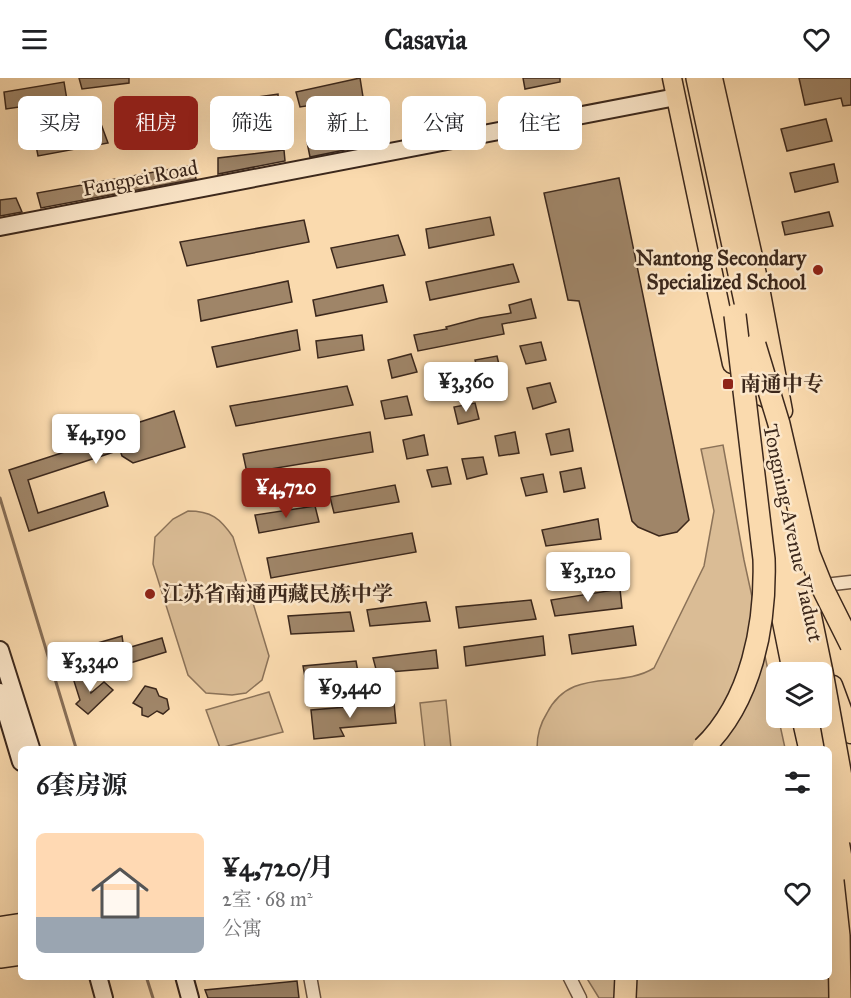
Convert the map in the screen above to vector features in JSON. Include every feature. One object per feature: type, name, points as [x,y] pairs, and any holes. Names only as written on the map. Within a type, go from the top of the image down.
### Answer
[{"type":"highway","name":"Tongning Avenue Viaduct","points":[[697,78],[823,662]]},
{"type":"highway","name":"Tongning Avenue Viaduct","points":[[680,88],[735,315],[803,662]]},
{"type":"highway","points":[[704,746],[736,703],[750,668],[763,618],[764,559],[735,315]]},
{"type":"highway","points":[[755,345],[779,424],[809,554],[823,589],[851,645]]},
{"type":"highway","name":"Tongning Avenue Viaduct","points":[[816,728],[821,744]]},
{"type":"highway","name":"Tongning Avenue Viaduct","points":[[821,744],[822,728]]},
{"type":"highway","points":[[832,764],[851,799]]},
{"type":"highway","name":"Tongning Avenue Viaduct","points":[[832,777],[851,833]]},
{"type":"highway","points":[[832,808],[851,917]]},
{"type":"highway","points":[[832,834],[851,833]]},
{"type":"highway","points":[[832,853],[851,850]]},
{"type":"highway","points":[[832,871],[839,936],[840,998]]},
{"type":"highway","points":[[0,939],[18,937]]},
{"type":"highway","points":[[0,957],[18,954]]},
{"type":"highway","points":[[625,998],[626,980]]},
{"type":"main road","points":[[672,78],[680,88],[790,662]]},
{"type":"main road","points":[[713,78],[770,336],[815,586],[824,662]]},
{"type":"main road","points":[[832,700],[851,774]]},
{"type":"main road","points":[[809,728],[821,744]]},
{"type":"main road","points":[[832,823],[851,821]]},
{"type":"main road","points":[[832,862],[851,859]]},
{"type":"main road","points":[[0,926],[18,923]]},
{"type":"main road","points":[[0,966],[18,964]]},
{"type":"street","name":"Fangpei Road","points":[[0,227],[680,88]]},
{"type":"street","points":[[815,586],[851,582]]},
{"type":"street","points":[[0,650],[30,746]]},
{"type":"street","points":[[0,692],[18,752]]},
{"type":"street","points":[[832,893],[851,995]]},
{"type":"street","points":[[99,980],[104,998]]},
{"type":"street","points":[[185,980],[190,998]]},
{"type":"street","points":[[311,980],[314,998]]},
{"type":"street","points":[[571,980],[580,998]]},
{"type":"shaded area","points":[[723,445],[744,560],[766,662],[766,728],[781,728],[785,746],[537,746],[539,730],[545,717],[557,698],[569,689],[596,681],[626,678],[654,668],[704,566],[714,511],[701,449]]},
{"type":"shaded area","points":[[188,511],[209,514],[224,525],[233,537],[269,656],[262,680],[246,693],[232,695],[206,693],[188,675],[153,564],[155,537],[173,519]]},
{"type":"shaded area","points":[[269,692],[283,732],[228,746],[219,746],[206,710]]},
{"type":"shaded area","points":[[446,700],[451,746],[425,746],[420,703]]},
{"type":"shaded area","points":[[588,980],[832,980],[839,998],[599,998]]},
{"type":"building","points":[[79,78],[129,78],[129,83],[82,89]]},
{"type":"building","points":[[360,78],[363,96],[306,96],[306,106],[300,107],[296,92]]},
{"type":"building","points":[[523,78],[560,78],[560,82],[525,89]]},
{"type":"building","points":[[799,78],[851,78],[851,105],[843,106],[841,98],[805,105]]},
{"type":"building","points":[[64,82],[66,96],[18,96],[18,107],[6,109],[4,92]]},
{"type":"building","points":[[826,119],[832,141],[787,151],[781,129]]},
{"type":"building","points":[[102,127],[108,143],[102,144]]},
{"type":"building","points":[[37,150],[70,150],[38,156]]},
{"type":"building","points":[[284,150],[285,161],[218,174],[218,158]]},
{"type":"building","points":[[309,150],[344,150],[310,157]]},
{"type":"building","points":[[834,164],[838,182],[795,192],[790,173]]},
{"type":"building","points":[[193,165],[196,179],[41,208],[37,193]]},
{"type":"building","points":[[619,178],[689,520],[677,532],[659,536],[638,527],[632,521],[579,301],[568,300],[544,193]]},
{"type":"building","points":[[16,198],[22,212],[0,216],[0,200]]},
{"type":"building","points":[[829,212],[833,226],[785,235],[782,222]]},
{"type":"building","points":[[490,217],[494,235],[429,248],[426,229]]},
{"type":"building","points":[[304,220],[309,242],[187,266],[180,242]]},
{"type":"building","points":[[398,235],[405,255],[337,268],[331,248]]},
{"type":"building","points":[[513,264],[519,282],[430,300],[426,282]]},
{"type":"building","points":[[288,281],[292,302],[201,321],[198,300]]},
{"type":"building","points":[[383,285],[387,302],[316,316],[313,300]]},
{"type":"building","points":[[531,299],[536,318],[502,324],[504,334],[418,351],[414,335],[447,329],[446,327],[480,318],[511,313],[509,305]]},
{"type":"building","points":[[297,330],[300,350],[217,367],[212,347]]},
{"type":"building","points":[[362,335],[364,350],[318,358],[316,341]]},
{"type":"building","points":[[541,342],[546,360],[526,364],[520,346]]},
{"type":"building","points":[[411,354],[417,372],[392,378],[388,360]]},
{"type":"building","points":[[497,356],[502,378],[481,382],[475,360]]},
{"type":"building","points":[[550,383],[556,402],[533,409],[527,388]]},
{"type":"building","points":[[347,386],[353,405],[236,426],[230,406]]},
{"type":"building","points":[[407,396],[412,415],[385,419],[381,401]]},
{"type":"building","points":[[475,403],[479,419],[458,424],[454,407]]},
{"type":"building","points":[[174,411],[185,447],[133,463],[122,456],[120,450],[28,480],[38,513],[104,492],[108,506],[29,531],[9,470],[114,436],[112,431]]},
{"type":"building","points":[[569,429],[573,451],[551,455],[546,434]]},
{"type":"building","points":[[370,432],[373,452],[247,473],[243,454]]},
{"type":"building","points":[[515,432],[519,453],[499,456],[495,436]]},
{"type":"building","points":[[424,435],[428,455],[407,459],[403,440]]},
{"type":"building","points":[[483,457],[487,474],[467,479],[462,459]]},
{"type":"building","points":[[447,467],[451,484],[432,487],[427,470]]},
{"type":"building","points":[[581,468],[585,488],[564,492],[560,472]]},
{"type":"building","points":[[543,474],[547,492],[526,496],[521,478]]},
{"type":"building","points":[[395,485],[399,502],[334,513],[330,497]]},
{"type":"building","points":[[315,506],[319,522],[259,533],[255,515]]},
{"type":"building","points":[[598,519],[601,539],[546,546],[542,530]]},
{"type":"building","points":[[412,533],[416,552],[271,578],[267,558]]},
{"type":"building","points":[[620,589],[622,608],[555,616],[551,600]]},
{"type":"building","points":[[531,600],[536,619],[459,628],[456,607]]},
{"type":"building","points":[[426,602],[430,621],[370,626],[367,610]]},
{"type":"building","points":[[350,612],[354,631],[291,634],[288,616]]},
{"type":"building","points":[[633,626],[636,645],[572,654],[569,635]]},
{"type":"building","points":[[122,636],[124,649],[162,638],[166,652],[117,667],[113,656],[84,664],[80,648]]},
{"type":"building","points":[[543,636],[545,655],[466,666],[464,647]]},
{"type":"building","points":[[436,650],[438,668],[377,673],[373,658]]},
{"type":"building","points":[[356,661],[359,678],[306,683],[303,666]]},
{"type":"building","points":[[86,672],[91,693],[104,682],[113,690],[88,714],[76,704],[80,700],[73,678]]},
{"type":"building","points":[[145,686],[156,689],[159,696],[167,699],[169,709],[163,714],[157,711],[148,717],[142,715],[142,708],[133,703]]},
{"type":"building","points":[[394,703],[396,723],[340,728],[344,736],[314,739],[311,710]]},
{"type":"building","points":[[297,981],[299,998],[208,998],[205,990]]},
{"type":"waterway","points":[[0,498],[75,746]]},
{"type":"waterway","points":[[147,980],[153,998]]},
{"type":"place","name":"Nantong Secondary Specialized School","points":[[818,270]]},
{"type":"place","name":"南通中专","points":[[728,384]]},
{"type":"place","name":"江苏省南通西藏民族中学","points":[[150,594]]}]
